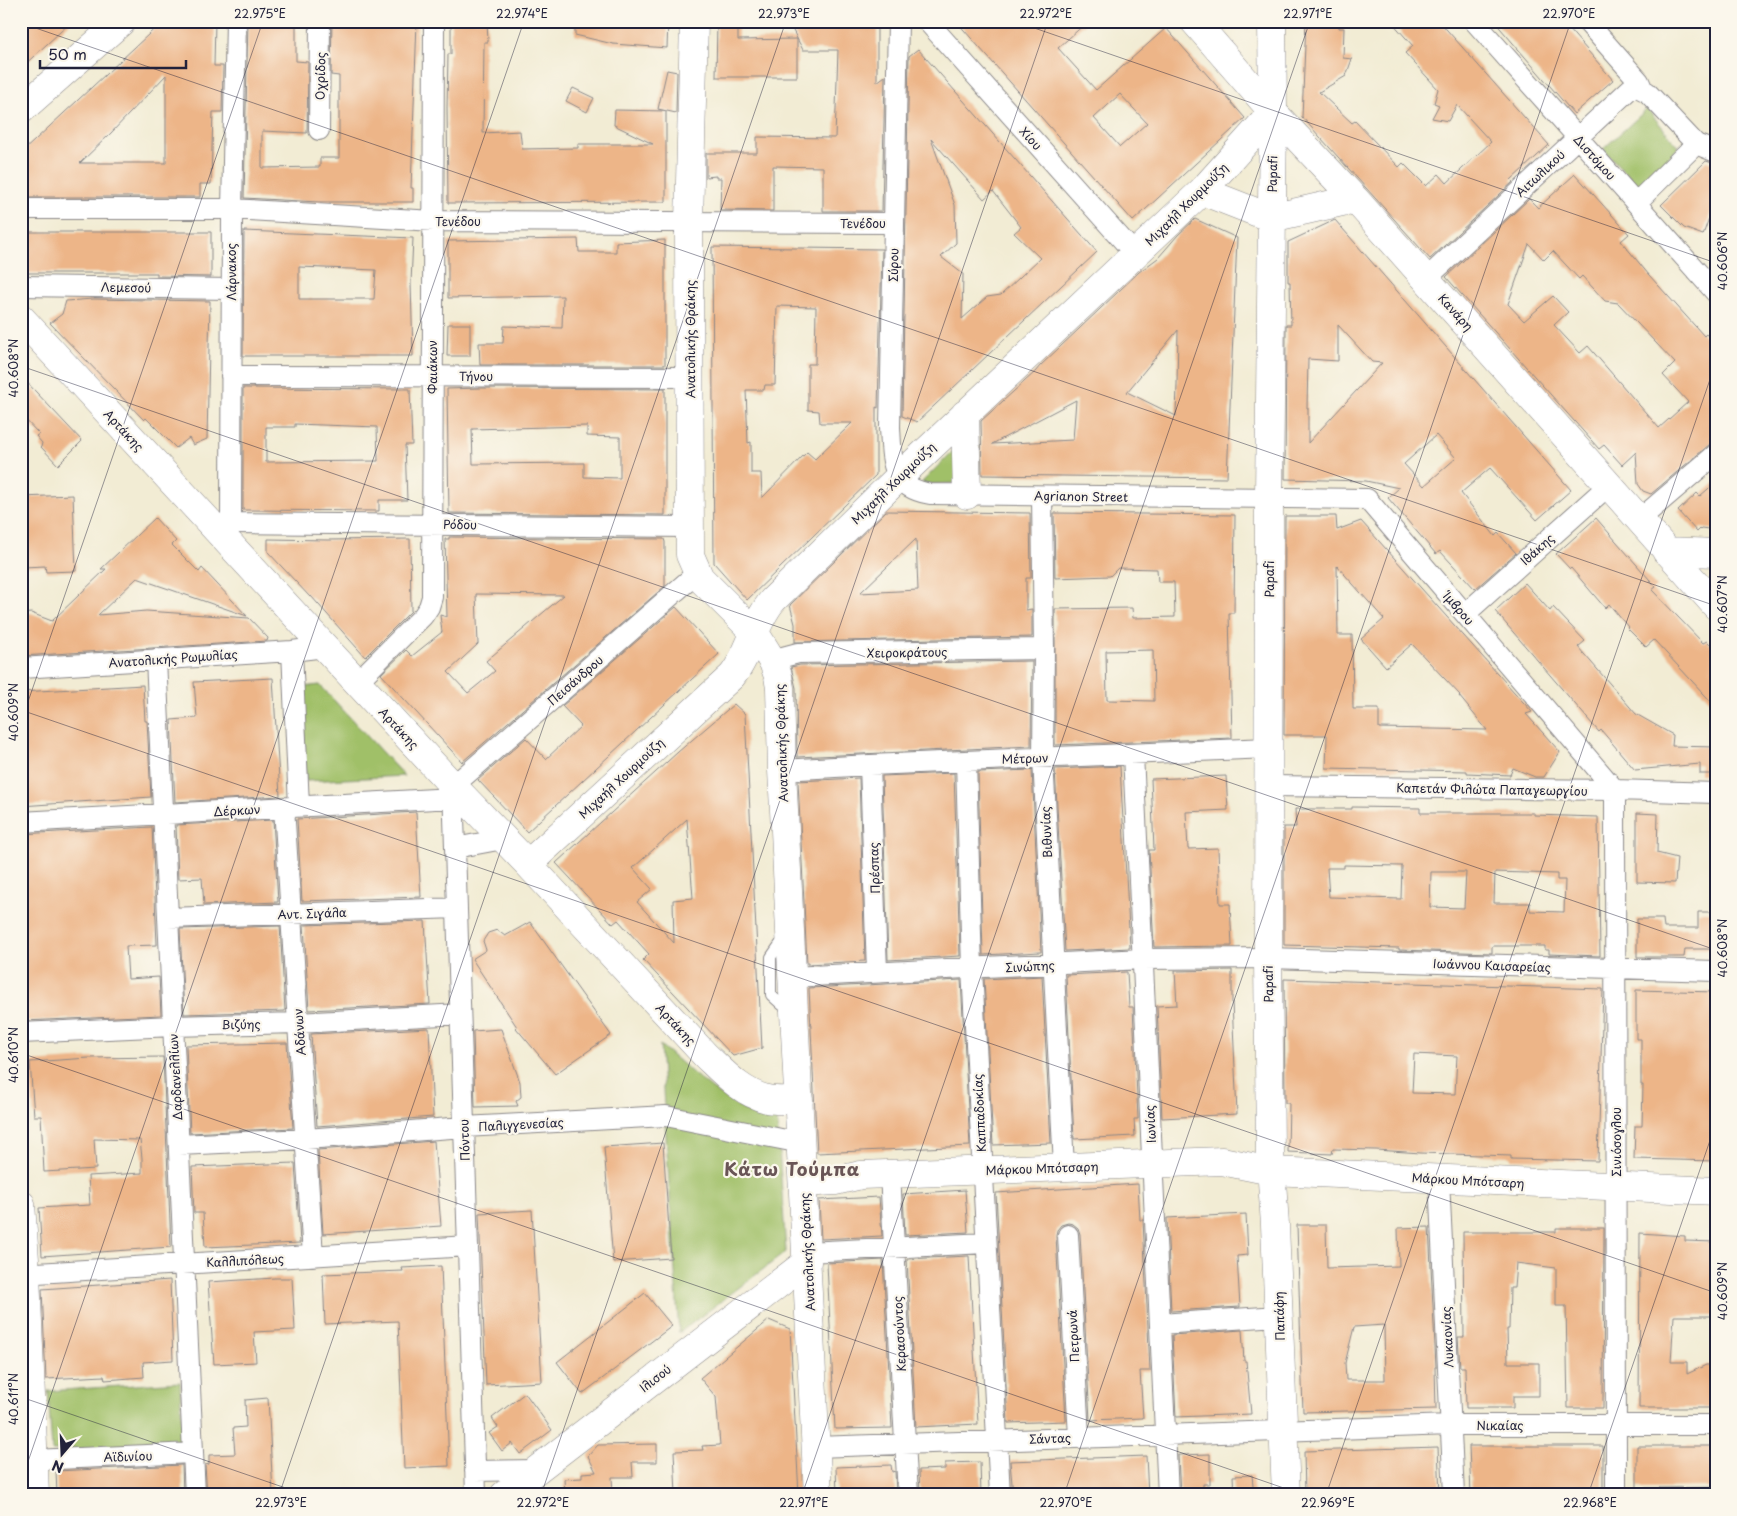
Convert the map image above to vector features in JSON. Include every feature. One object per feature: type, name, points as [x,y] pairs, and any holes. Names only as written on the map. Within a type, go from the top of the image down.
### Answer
[{"type":"street","points":[[21,110],[122,21]]},
{"type":"street","name":"Λάρνακος","points":[[225,528],[231,376],[236,21]]},
{"type":"street","name":"Οχρίδος","points":[[319,130],[320,21]]},
{"type":"street","name":"Φαιάκων","points":[[357,682],[423,616],[429,607],[433,592],[434,21]]},
{"type":"street","name":"Ανατολικής Θράκης","points":[[694,21],[689,222],[690,555],[697,573],[704,582],[755,633],[764,645],[773,662],[780,688],[782,770],[818,1495]]},
{"type":"street","name":"Σύρου","points":[[898,21],[890,427],[893,458],[898,478]]},
{"type":"street","name":"Χίου","points":[[927,21],[1135,254]]},
{"type":"street","name":"Κανάρη","points":[[1194,21],[1273,112],[1355,199],[1716,606]]},
{"type":"street","name":"Papafi","points":[[1270,1137],[1268,748],[1273,112],[1272,21]]},
{"type":"street","name":"Διστόμου","points":[[1474,21],[1716,293]]},
{"type":"street","points":[[1586,21],[1639,81],[1642,94],[1696,144],[1716,152]]},
{"type":"street","name":"Αιτωλικού","points":[[1426,279],[1578,138],[1642,94]]},
{"type":"street","name":"Μιχαήλ Χουρμούζη","points":[[528,864],[732,676],[773,600],[965,414],[1202,191],[1273,112]]},
{"type":"street","points":[[1636,203],[1696,144]]},
{"type":"street","points":[[1202,191],[1271,218],[1355,199]]},
{"type":"street","name":"Τενέδου","points":[[21,209],[232,209],[434,221],[894,223]]},
{"type":"street","name":"Λεμεσού","points":[[21,286],[231,289]]},
{"type":"street","name":"Αρτάκης","points":[[21,318],[225,528],[324,647],[453,792],[528,864],[706,1056],[748,1092],[769,1099],[799,1100]]},
{"type":"street","name":"Τήνου","points":[[231,376],[690,377]]},
{"type":"street","points":[[965,414],[967,495]]},
{"type":"street","points":[[1640,519],[1716,454]]},
{"type":"street","name":"Agrianon Street","points":[[898,478],[908,487],[926,494],[1269,498]]},
{"type":"street","name":"Ιθάκης","points":[[1464,614],[1609,485]]},
{"type":"street","name":"Βιθυνίας","points":[[1042,496],[1043,758],[1052,965],[1064,1167]]},
{"type":"street","name":"Ίμβρου","points":[[1269,498],[1367,499],[1615,790]]},
{"type":"street","name":"Ρόδου","points":[[225,528],[434,524],[690,527]]},
{"type":"street","points":[[1666,551],[1716,553]]},
{"type":"street","name":"Πεισάνδρου","points":[[453,792],[697,573]]},
{"type":"street","name":"Ανατολικής Ρωμυλίας","points":[[21,668],[292,651],[324,647]]},
{"type":"street","name":"Χειροκράτους","points":[[773,662],[798,653],[1044,649]]},
{"type":"street","name":"Αδάνων","points":[[292,651],[291,914],[313,1256]]},
{"type":"street","name":"Δαρδανελλίων","points":[[156,659],[195,1495]]},
{"type":"street","name":"Μέτρων","points":[[782,770],[870,764],[1268,748]]},
{"type":"street","name":"Ιωνίας","points":[[1133,754],[1168,1495]]},
{"type":"street","name":"Καππαδοκίας","points":[[966,761],[972,969],[1000,1495]]},
{"type":"street","name":"Πρέσπας","points":[[870,764],[877,972]]},
{"type":"street","name":"Καπετάν Φιλώτα Παπαγεωργίου","points":[[1268,786],[1716,793]]},
{"type":"street","name":"Σινιόσογλου","points":[[1615,790],[1616,1495]]},
{"type":"street","name":"Δέρκων","points":[[21,822],[292,807],[453,792]]},
{"type":"street","name":"Πόντου","points":[[453,792],[476,1495]]},
{"type":"street","points":[[455,848],[503,839]]},
{"type":"street","name":"Αντ. Σιγάλα","points":[[168,918],[457,908]]},
{"type":"street","name":"Σινώπης","points":[[792,977],[1142,959],[1268,958]]},
{"type":"street","name":"Ιωάννου Καισαρείας","points":[[1268,958],[1716,971]]},
{"type":"street","name":"Βιζύης","points":[[21,1033],[173,1026],[298,1023],[460,1014]]},
{"type":"street","name":"Παλιγγενεσίας","points":[[178,1145],[306,1139],[464,1127],[666,1116],[802,1164]]},
{"type":"street","name":"Μάρκου Μπότσαρη","points":[[1222,1161],[1250,1149],[1270,1137]]},
{"type":"street","name":"Παπάφη","points":[[1270,1137],[1286,1495]]},
{"type":"street","name":"Μάρκου Μπότσαρη","points":[[802,1164],[839,1166],[861,1175],[1222,1161],[1271,1171],[1716,1191]]},
{"type":"street","name":"Κερασούντος","points":[[890,1174],[908,1495]]},
{"type":"street","name":"Λυκαονίας","points":[[1439,1179],[1454,1495]]},
{"type":"street","points":[[21,1204],[29,1447],[34,1495]]},
{"type":"street","name":"Πετρωνά","points":[[1068,1236],[1079,1437]]},
{"type":"street","points":[[807,1257],[894,1247],[986,1243]]},
{"type":"street","name":"Καλλιπόλεως","points":[[24,1274],[468,1246]]},
{"type":"street","name":"Ιλισού","points":[[504,1495],[807,1257]]},
{"type":"street","points":[[1160,1324],[1279,1316]]},
{"type":"street","name":"Νικαίας","points":[[1284,1430],[1451,1425],[1716,1425]]},
{"type":"street","name":"Σάντας","points":[[816,1447],[1284,1430]]},
{"type":"street","name":"Αϊδινίου","points":[[29,1447],[193,1453]]},
{"type":"street","points":[[475,1471],[536,1470]]},
{"type":"lane","points":[[780,944],[771,957],[772,995],[782,1005]]},
{"type":"green space","points":[[1647,109],[1679,147],[1639,187],[1603,149]]},
{"type":"green space","points":[[954,450],[961,483],[925,484],[922,482]]},
{"type":"green space","points":[[320,685],[404,776],[306,781],[302,687]]},
{"type":"green space","points":[[660,1045],[730,1102],[757,1115],[777,1118],[786,1252],[679,1333]]},
{"type":"green space","points":[[180,1382],[183,1445],[52,1451],[48,1391]]},
{"type":"building","points":[[21,21],[72,21],[21,68]]},
{"type":"building","points":[[163,21],[215,21],[214,66],[223,66],[222,112],[213,112],[211,184],[200,184],[200,197],[21,197],[21,153]],"holes":[[[166,75],[166,163],[80,163]]]},
{"type":"building","points":[[248,21],[296,21],[296,61],[308,62],[307,133],[262,131],[262,168],[320,167],[320,158],[339,158],[339,76],[331,75],[332,21],[417,21],[411,188],[413,188],[413,202],[319,202],[244,198]]},
{"type":"building","points":[[451,21],[487,21],[488,42],[484,42],[483,133],[520,131],[522,149],[578,148],[578,144],[653,144],[614,125],[615,110],[666,111],[666,202],[448,203],[447,107],[448,54],[451,54]]},
{"type":"building","points":[[575,21],[668,21],[667,48],[613,44],[575,35]]},
{"type":"building","points":[[717,21],[738,21],[738,40],[797,39],[797,77],[716,77]]},
{"type":"building","points":[[788,21],[877,21],[877,82],[885,76],[882,211],[823,211],[823,167],[773,166],[773,211],[720,210],[721,178],[716,178],[716,176],[706,177],[706,153],[757,153],[757,137],[835,138],[838,50],[803,50]]},
{"type":"building","points":[[956,21],[1088,21],[1058,48],[1096,90],[1166,28],[1245,118],[1133,221]],"holes":[[[1120,94],[1147,123],[1120,147],[1094,118]]]},
{"type":"building","points":[[1306,21],[1339,21],[1339,28],[1344,28],[1343,58],[1352,59],[1346,76],[1319,92],[1352,123],[1355,121],[1399,167],[1403,163],[1426,186],[1439,174],[1447,183],[1491,142],[1457,105],[1448,121],[1432,118],[1439,105],[1434,103],[1438,89],[1405,53],[1413,46],[1391,21],[1439,21],[1549,145],[1511,180],[1513,182],[1430,259],[1302,117]]},
{"type":"building","points":[[1494,21],[1562,21],[1613,80],[1574,114]]},
{"type":"building","points":[[918,49],[1097,252],[917,422],[902,416],[909,56]],"holes":[[[931,139],[984,199],[993,191],[1021,227],[1014,233],[1040,258],[1001,295],[987,297],[962,319],[963,274],[941,257],[956,243],[955,205]]]},
{"type":"building","points":[[667,70],[677,72],[676,113],[658,109]]},
{"type":"building","points":[[573,88],[594,98],[587,112],[566,101]]},
{"type":"building","points":[[1706,161],[1716,164],[1716,198],[1703,235],[1684,228],[1661,205]]},
{"type":"building","points":[[1575,174],[1629,234],[1621,241],[1649,275],[1704,336],[1706,334],[1716,344],[1716,439],[1651,494],[1643,491],[1638,484],[1636,452],[1622,465],[1604,445],[1599,449],[1446,277],[1529,199],[1538,208]],"holes":[[[1529,244],[1544,260],[1553,251],[1579,279],[1582,276],[1605,301],[1618,303],[1675,363],[1663,375],[1688,402],[1659,428],[1588,346],[1580,353],[1554,325],[1568,312],[1553,296],[1524,321],[1508,304]]]},
{"type":"building","points":[[1195,219],[1237,238],[1227,478],[982,475],[981,421],[1139,272],[1158,258]],"holes":[[[1178,330],[1177,385],[1176,416],[1127,392]],[[1076,400],[1073,440],[992,444]]]},
{"type":"building","points":[[1335,220],[1571,490],[1537,520],[1490,468],[1461,493],[1495,536],[1498,533],[1516,553],[1475,589],[1440,551],[1436,554],[1388,498],[1399,488],[1366,481],[1285,479],[1286,325],[1291,325],[1288,242]],"holes":[[[1338,325],[1372,362],[1382,363],[1308,443],[1308,359],[1338,361]],[[1436,435],[1456,458],[1424,486],[1404,464]]]},
{"type":"building","points":[[244,231],[413,238],[411,283],[413,356],[243,356]],"holes":[[[299,267],[376,270],[374,299],[299,299]]]},
{"type":"building","points":[[21,232],[211,232],[211,277],[157,276],[157,273],[21,273]]},
{"type":"building","points":[[578,239],[579,252],[616,252],[616,242],[665,240],[665,365],[480,365],[479,343],[503,343],[504,326],[562,328],[563,296],[448,298],[448,241]]},
{"type":"building","points":[[712,247],[882,249],[878,408],[876,407],[876,475],[747,600],[714,563]],"holes":[[[777,306],[816,307],[815,364],[808,364],[808,410],[819,411],[820,423],[852,423],[815,459],[807,452],[762,498],[761,473],[751,473],[751,442],[748,443],[746,390],[764,390],[765,385],[775,385]]]},
{"type":"building","points":[[93,299],[210,301],[207,439],[193,445],[189,438],[176,448],[146,418],[144,420],[50,323],[62,314],[66,301]]},
{"type":"building","points":[[448,324],[470,324],[470,356],[447,356]]},
{"type":"building","points":[[21,376],[82,441],[58,465],[41,447],[42,443],[36,436],[39,434],[21,415]]},
{"type":"building","points":[[243,388],[410,389],[412,445],[405,445],[407,500],[379,500],[379,511],[243,510]],"holes":[[[295,424],[377,427],[378,461],[266,462],[266,427],[295,427]]]},
{"type":"building","points":[[447,389],[665,389],[665,515],[449,513]],"holes":[[[587,426],[587,436],[620,437],[620,478],[584,477],[584,463],[473,464],[472,429]]]},
{"type":"building","points":[[1716,482],[1716,530],[1701,528],[1697,532],[1678,511],[1697,493],[1700,496]]},
{"type":"building","points":[[73,495],[76,571],[46,572],[45,566],[23,567],[21,497]]},
{"type":"building","points":[[886,511],[1030,513],[1031,578],[1026,578],[1026,610],[1032,609],[1032,637],[795,642],[795,624],[790,605]],"holes":[[[916,539],[918,590],[860,593]]]},
{"type":"building","points":[[1054,513],[1235,515],[1234,613],[1229,613],[1232,738],[1055,745],[1055,609],[1132,608],[1133,618],[1175,617],[1174,582],[1158,582],[1157,569],[1118,568],[1110,576],[1055,578]],"holes":[[[1153,650],[1154,701],[1107,700],[1106,651]]]},
{"type":"building","points":[[1285,516],[1336,516],[1337,530],[1361,521],[1532,712],[1526,714],[1560,752],[1544,777],[1535,777],[1513,768],[1510,775],[1467,773],[1467,771],[1326,768],[1327,735],[1284,735]],"holes":[[[1337,566],[1384,619],[1361,639],[1386,667],[1412,644],[1460,695],[1487,730],[1379,728],[1379,709],[1353,709],[1352,635],[1338,635]]]},
{"type":"building","points":[[155,518],[176,541],[172,545],[199,572],[202,568],[247,616],[137,578],[98,615],[146,611],[249,618],[268,638],[267,641],[21,656],[21,614],[31,613],[52,621],[106,569],[101,569]]},
{"type":"building","points":[[1596,518],[1656,587],[1652,590],[1703,643],[1707,641],[1716,650],[1716,707],[1654,640],[1646,647],[1627,628],[1609,604],[1605,608],[1571,568],[1556,554]]},
{"type":"building","points":[[449,537],[664,539],[665,542],[665,586],[462,762],[381,674],[406,650],[412,656],[442,632],[440,615],[447,617],[445,539],[449,539]],"holes":[[[476,594],[564,595],[486,661],[495,671],[468,693],[448,672],[478,644]]]},
{"type":"building","points":[[268,539],[410,539],[411,611],[365,657],[311,596],[268,552]]},
{"type":"building","points":[[1525,583],[1550,611],[1553,607],[1585,641],[1578,647],[1636,714],[1673,735],[1672,746],[1716,747],[1716,774],[1700,774],[1700,764],[1635,770],[1601,730],[1599,732],[1495,611]]},
{"type":"building","points":[[676,607],[719,654],[527,832],[478,780],[526,738],[546,759],[581,726],[562,706]]},
{"type":"building","points":[[1032,661],[1031,746],[797,757],[796,688],[791,667],[800,665]]},
{"type":"building","points":[[273,678],[280,796],[175,802],[171,720],[197,718],[194,682]]},
{"type":"building","points":[[143,685],[151,797],[21,806],[21,692]]},
{"type":"building","points":[[734,704],[745,714],[762,1048],[733,1056],[643,960],[649,954],[618,920],[613,924],[556,863],[678,752]],"holes":[[[687,819],[693,898],[673,900],[674,943],[637,902],[652,889],[633,868]]]},
{"type":"building","points":[[1120,766],[1130,948],[1065,951],[1055,769]]},
{"type":"building","points":[[1032,770],[1041,952],[983,955],[978,772]]},
{"type":"building","points":[[954,773],[960,956],[888,960],[882,776]]},
{"type":"building","points":[[1226,776],[1228,810],[1186,812],[1188,849],[1218,848],[1220,904],[1230,904],[1232,946],[1154,947],[1149,850],[1154,850],[1151,779]]},
{"type":"building","points":[[859,778],[865,961],[807,964],[798,781]]},
{"type":"building","points":[[1352,807],[1420,808],[1420,813],[1534,813],[1534,815],[1598,817],[1600,956],[1549,954],[1549,950],[1545,950],[1545,946],[1492,946],[1492,953],[1284,945],[1284,827],[1296,827],[1295,809],[1352,809]],"holes":[[[1344,865],[1402,866],[1401,899],[1329,897],[1327,868],[1344,868]],[[1431,872],[1466,872],[1464,908],[1430,907]],[[1495,872],[1557,874],[1557,880],[1565,880],[1564,912],[1530,911],[1530,903],[1494,903]]]},
{"type":"building","points":[[416,812],[421,897],[302,901],[297,819]]},
{"type":"building","points":[[1637,813],[1658,814],[1657,853],[1677,858],[1675,883],[1637,882]]},
{"type":"building","points":[[273,820],[278,902],[204,905],[202,878],[178,879],[176,825]]},
{"type":"building","points":[[152,827],[157,945],[126,946],[128,979],[159,977],[161,1015],[23,1021],[21,990],[21,834]]},
{"type":"building","points":[[1698,912],[1716,912],[1716,949],[1685,949],[1684,957],[1637,957],[1637,919],[1663,919],[1664,928],[1698,928]]},
{"type":"building","points":[[425,921],[430,1004],[309,1010],[304,925]]},
{"type":"building","points":[[530,922],[611,1035],[555,1074],[516,1028],[472,959],[486,950],[483,941],[488,933],[497,930],[505,936]]},
{"type":"building","points":[[280,926],[285,1011],[184,1014],[180,929]]},
{"type":"building","points":[[1232,970],[1237,1114],[1162,1118],[1157,1006],[1177,1005],[1175,971]]},
{"type":"building","points":[[1127,972],[1129,1007],[1133,1007],[1138,1119],[1134,1119],[1135,1136],[1074,1139],[1066,975]]},
{"type":"building","points":[[1042,976],[1051,1143],[993,1145],[984,979]]},
{"type":"building","points":[[1284,979],[1603,989],[1598,1161],[1511,1159],[1511,1156],[1376,1150],[1333,1149],[1332,1154],[1288,1152],[1289,1103],[1285,1103]],"holes":[[[1414,1054],[1457,1056],[1455,1094],[1412,1093]]]},
{"type":"building","points":[[961,980],[970,1146],[817,1153],[809,988]]},
{"type":"building","points":[[1636,990],[1716,992],[1716,1161],[1634,1159],[1635,1126],[1642,1126],[1643,1085],[1641,1085],[1641,1039],[1636,1039]]},
{"type":"building","points":[[429,1028],[433,1117],[317,1126],[311,1034]]},
{"type":"building","points":[[501,1029],[520,1082],[521,1097],[516,1101],[518,1106],[475,1107],[473,1031]]},
{"type":"building","points":[[287,1043],[293,1128],[190,1133],[186,1045]]},
{"type":"building","points":[[163,1057],[171,1247],[42,1256],[39,1208],[90,1205],[88,1176],[142,1173],[142,1158],[140,1140],[94,1139],[96,1169],[44,1172],[41,1116],[34,1116],[30,1062],[89,1058]]},
{"type":"building","points":[[434,1141],[441,1226],[323,1234],[318,1150]]},
{"type":"building","points":[[663,1143],[671,1258],[613,1262],[604,1147]]},
{"type":"building","points":[[295,1163],[300,1243],[205,1247],[203,1213],[194,1213],[192,1167]]},
{"type":"building","points":[[1138,1184],[1140,1220],[1143,1220],[1150,1371],[1140,1371],[1143,1418],[1090,1420],[1080,1234],[1078,1228],[1068,1223],[1061,1225],[1057,1230],[1056,1236],[1066,1421],[1008,1423],[996,1193]]},
{"type":"building","points":[[965,1190],[968,1232],[905,1235],[903,1194]]},
{"type":"building","points":[[879,1197],[882,1236],[821,1239],[819,1200]]},
{"type":"building","points":[[532,1210],[542,1382],[486,1385],[479,1213]]},
{"type":"building","points":[[1246,1214],[1248,1255],[1237,1256],[1240,1307],[1171,1311],[1167,1218]]},
{"type":"building","points":[[1297,1225],[1326,1225],[1327,1268],[1399,1266],[1398,1228],[1429,1227],[1436,1367],[1436,1409],[1303,1412]],"holes":[[[1384,1325],[1385,1380],[1346,1380],[1345,1363],[1354,1327]]]},
{"type":"building","points":[[1556,1228],[1604,1228],[1603,1408],[1568,1408],[1566,1306],[1556,1306],[1556,1268],[1516,1263],[1514,1288],[1510,1288],[1509,1329],[1507,1329],[1508,1363],[1539,1363],[1539,1396],[1513,1396],[1513,1408],[1466,1408],[1465,1367],[1460,1367],[1458,1337],[1464,1337],[1463,1232],[1556,1232]]},
{"type":"building","points":[[1640,1233],[1685,1236],[1685,1241],[1716,1242],[1716,1316],[1674,1316],[1671,1362],[1687,1362],[1687,1374],[1706,1365],[1716,1365],[1716,1408],[1639,1408]]},
{"type":"building","points":[[969,1256],[978,1424],[916,1427],[907,1259]]},
{"type":"building","points":[[883,1260],[892,1428],[835,1429],[827,1263]]},
{"type":"building","points":[[441,1266],[449,1466],[404,1468],[398,1321],[325,1324],[323,1274],[403,1271],[402,1268]]},
{"type":"building","points":[[292,1278],[295,1330],[254,1332],[256,1362],[214,1364],[208,1282]]},
{"type":"building","points":[[170,1280],[173,1360],[143,1362],[144,1377],[105,1380],[104,1376],[46,1379],[42,1289]]},
{"type":"building","points":[[645,1293],[672,1326],[582,1394],[557,1362]]},
{"type":"building","points":[[769,1320],[790,1329],[799,1495],[676,1495],[674,1451],[703,1450],[702,1446],[720,1445],[716,1397],[700,1378]]},
{"type":"building","points":[[1242,1330],[1251,1414],[1176,1417],[1172,1335]]},
{"type":"building","points":[[525,1393],[552,1430],[520,1454],[512,1443],[502,1451],[489,1433],[498,1427],[492,1418]]},
{"type":"building","points":[[268,1398],[273,1495],[207,1495],[205,1465],[209,1464],[209,1455],[235,1454],[233,1428],[246,1427],[245,1400]]},
{"type":"building","points":[[657,1444],[657,1462],[632,1462],[633,1477],[612,1477],[613,1495],[565,1494],[564,1479],[582,1478],[582,1473],[596,1472],[588,1456],[598,1445]]},
{"type":"building","points":[[1469,1446],[1603,1446],[1603,1495],[1471,1495]]},
{"type":"building","points":[[1637,1446],[1716,1446],[1716,1487],[1637,1488]]},
{"type":"building","points":[[1438,1447],[1440,1495],[1305,1495],[1304,1451]]},
{"type":"building","points":[[1210,1454],[1210,1484],[1203,1484],[1203,1495],[1180,1495],[1178,1455]]},
{"type":"building","points":[[1146,1456],[1148,1495],[1013,1495],[1010,1461]]},
{"type":"building","points":[[980,1462],[981,1495],[920,1495],[919,1470],[945,1469],[945,1463]]},
{"type":"building","points":[[182,1465],[183,1495],[57,1495],[56,1471]]},
{"type":"building","points":[[891,1465],[892,1472],[895,1471],[896,1495],[837,1495],[836,1467]]},
{"type":"building","points":[[1252,1475],[1254,1495],[1234,1495],[1233,1476]]},
{"type":"district","name":"Κάτω Τούμπα","points":[[792,1168]]}]
